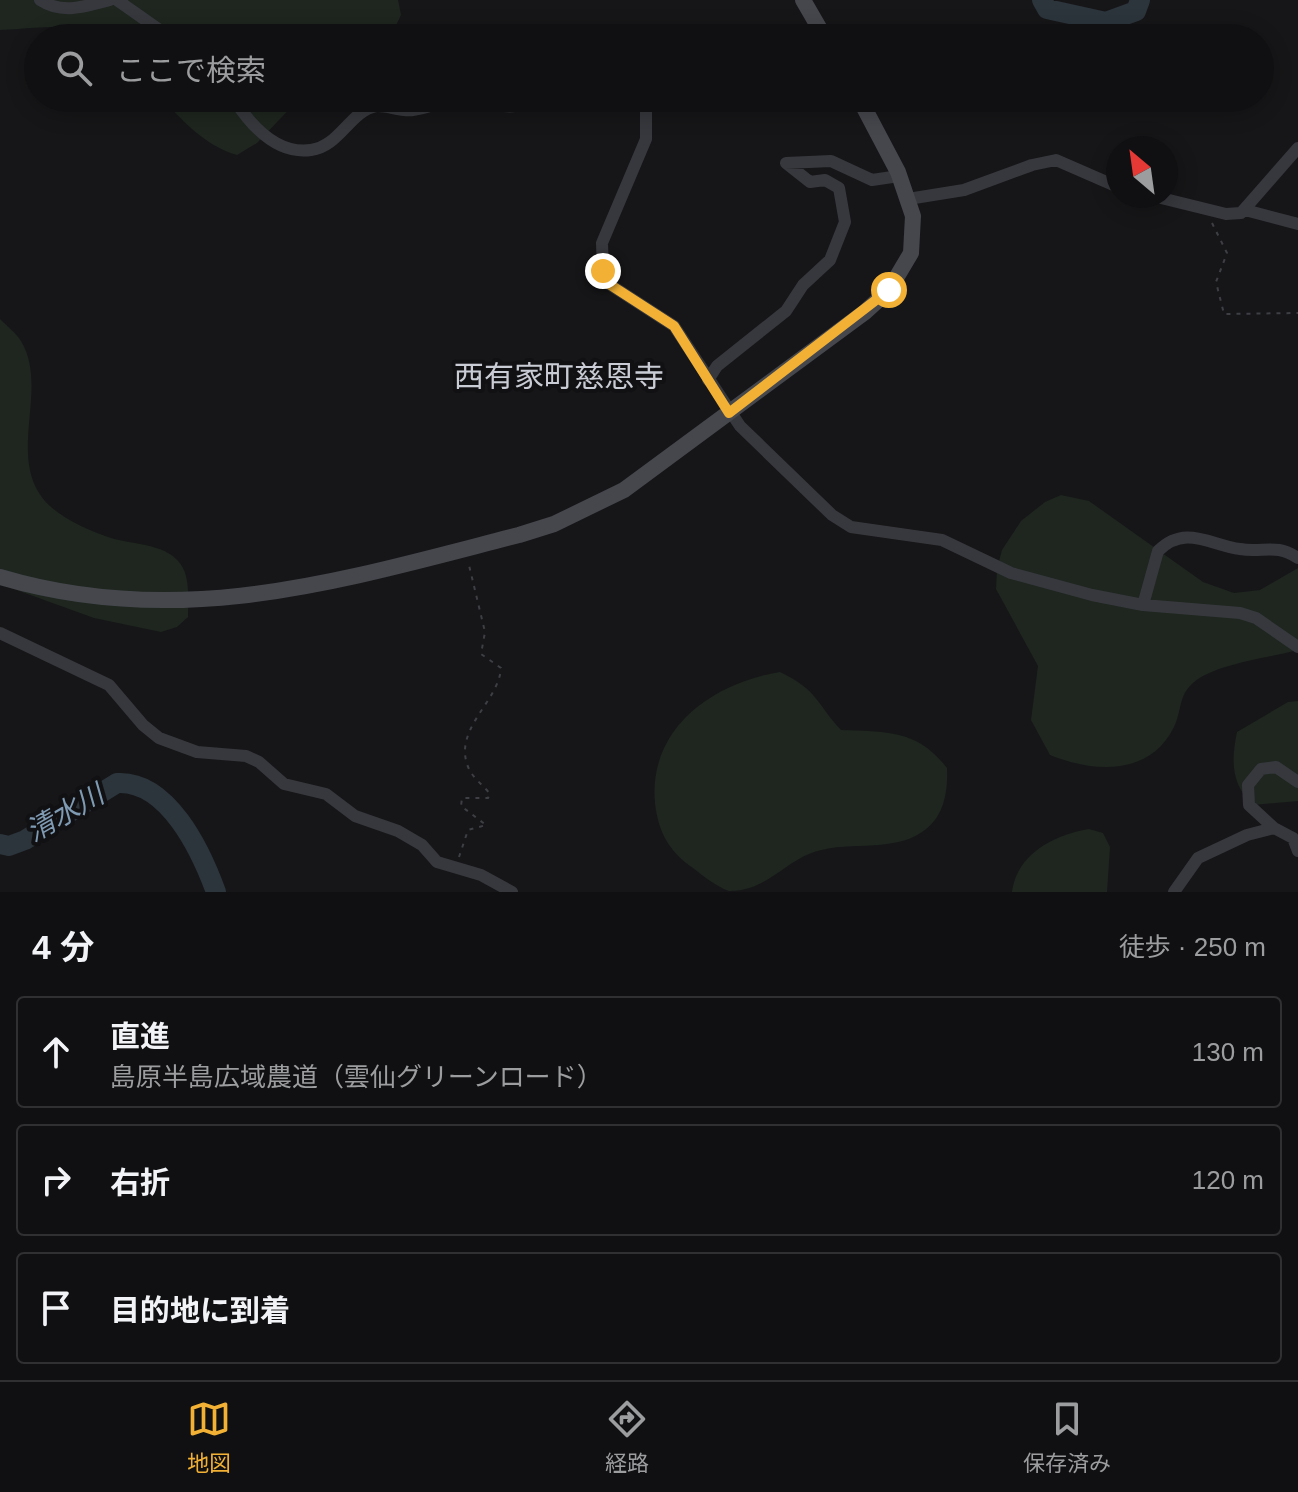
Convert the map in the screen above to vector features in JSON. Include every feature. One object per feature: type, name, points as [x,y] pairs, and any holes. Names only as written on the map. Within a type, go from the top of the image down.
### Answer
[{"type":"street","points":[[40,0],[53,8],[73,9],[110,0]]},
{"type":"street","points":[[117,0],[151,24]]},
{"type":"street","points":[[803,0],[817,24]]},
{"type":"street","points":[[242,112],[268,138],[289,148],[311,150],[336,141],[366,112]]},
{"type":"street","points":[[646,112],[646,139],[606,227],[602,243],[603,271],[609,284],[674,326],[729,413],[821,505],[851,527],[942,540],[1035,581],[1143,605],[1240,613],[1264,622],[1298,647]]},
{"type":"street","points":[[0,577],[89,597],[149,602],[231,600],[285,592],[463,549],[542,527],[588,509],[644,477],[889,290],[911,253],[914,234],[908,199],[899,176],[866,112]]},
{"type":"street","points":[[1178,202],[1233,214],[1245,210],[1298,148]]},
{"type":"street","points":[[908,199],[973,187],[1032,165],[1056,160],[1106,182]]},
{"type":"street","points":[[708,380],[717,366],[786,311],[803,285],[830,260],[845,222],[839,188],[825,180],[810,182],[786,163],[831,161],[872,180],[899,176]]},
{"type":"street","points":[[1245,210],[1298,224]]},
{"type":"street","points":[[1143,605],[1158,551],[1181,537],[1199,536],[1237,549],[1285,549],[1298,558]]},
{"type":"street","points":[[0,633],[109,685],[143,725],[159,738],[197,752],[246,756],[259,762],[284,784],[326,794],[355,816],[398,831],[422,845],[437,862],[455,870],[481,875],[512,892]]},
{"type":"street","points":[[1298,782],[1276,767],[1261,769],[1248,785],[1249,805],[1274,828],[1293,838],[1298,851]]},
{"type":"street","points":[[1174,892],[1198,858],[1247,835],[1274,828]]},
{"type":"path","points":[[1208,209],[1212,229],[1227,253],[1216,282],[1224,314],[1298,313]]},
{"type":"path","points":[[455,870],[468,830],[486,825],[461,806],[462,798],[488,798],[490,794],[469,770],[466,753],[470,728],[500,680],[501,668],[481,654],[484,623],[472,589],[472,569],[463,549]]},
{"type":"shaded area","points":[[0,0],[398,0],[401,15],[397,24],[24,24],[24,28],[0,30]]},
{"type":"shaded area","points":[[175,112],[287,112],[257,143],[237,155],[215,146]]},
{"type":"shaded area","points":[[0,319],[19,338],[28,359],[31,397],[28,457],[39,493],[52,508],[81,526],[111,538],[160,549],[177,560],[183,568],[188,586],[188,617],[177,627],[161,632],[94,618],[0,584]]},
{"type":"shaded area","points":[[1061,495],[1089,501],[1203,582],[1234,593],[1260,590],[1298,568],[1298,650],[1228,666],[1203,676],[1185,693],[1174,727],[1164,743],[1151,755],[1136,762],[1102,767],[1050,755],[1031,720],[1038,666],[996,589],[1002,550],[1021,521],[1045,502]]},
{"type":"shaded area","points":[[780,672],[810,691],[841,730],[900,735],[924,746],[947,768],[945,795],[935,819],[909,839],[881,845],[837,847],[809,854],[762,883],[729,891],[685,862],[666,840],[655,803],[656,777],[662,753],[689,714],[731,687]]},
{"type":"shaded area","points":[[1298,701],[1298,801],[1253,805],[1240,789],[1234,772],[1237,732],[1288,702]]},
{"type":"shaded area","points":[[1089,829],[1103,833],[1110,847],[1107,892],[1012,892],[1021,867],[1040,848],[1063,836]]},
{"type":"waterway","points":[[1042,0],[1047,9],[1106,22],[1136,11],[1140,0]]},
{"type":"waterway","name":"清水川","points":[[0,844],[9,846],[25,840],[117,783],[135,785],[152,793],[180,821],[192,839],[216,892]]},
{"type":"district","name":"西有家町慈恩寺","points":[[559,376]]},
{"type":"route","points":[[603,271],[609,284],[620,293],[650,308],[674,326],[729,413],[865,312],[889,290]]}]
